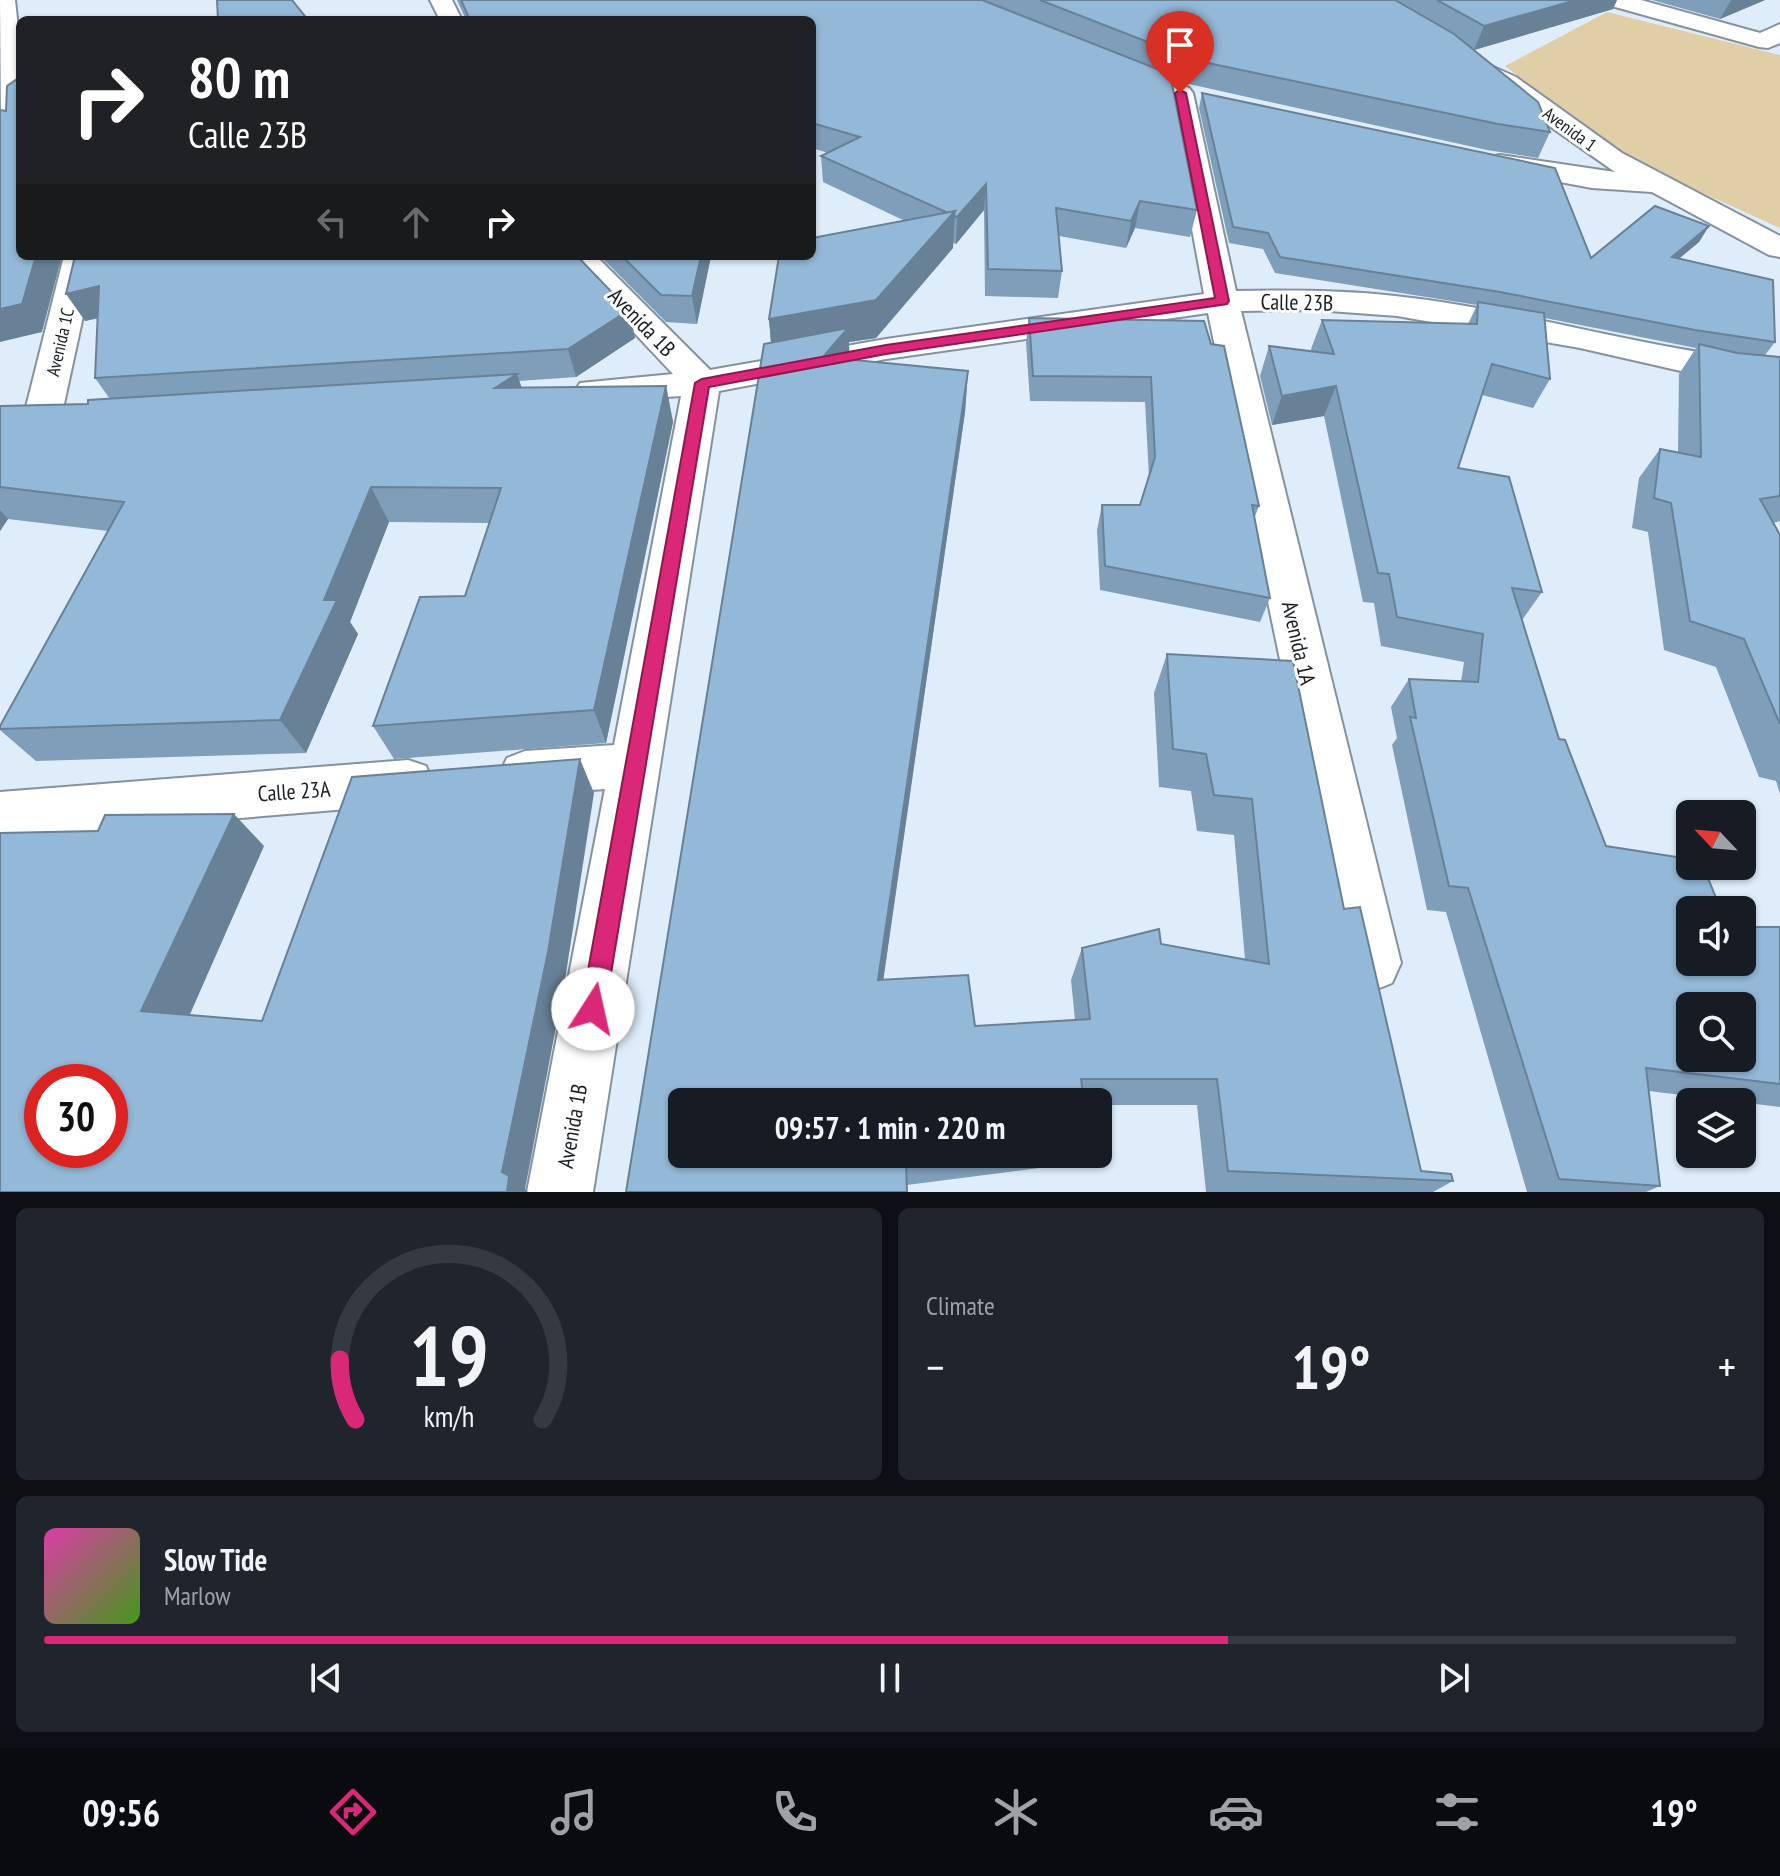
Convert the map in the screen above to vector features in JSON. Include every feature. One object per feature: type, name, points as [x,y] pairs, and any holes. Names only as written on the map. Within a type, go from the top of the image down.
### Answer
[{"type":"street","points":[[4,0],[14,119]]},
{"type":"street","points":[[1616,0],[1759,40],[1768,41],[1780,31]]},
{"type":"street","name":"Avenida 1","points":[[1469,62],[1507,82],[1612,159],[1780,248]]},
{"type":"street","points":[[1152,82],[1211,100]]},
{"type":"street","name":"Avenida 1A","points":[[1180,93],[1222,301],[1382,1008]]},
{"type":"street","points":[[1470,157],[1592,179],[1654,183]]},
{"type":"street","name":"Avenida 1C","points":[[41,427],[79,260]]},
{"type":"street","name":"Avenida 1B","points":[[560,1192],[702,383],[582,260]]},
{"type":"street","name":"Calle 23B","points":[[560,393],[702,383],[886,349],[1222,301],[1316,300],[1397,306],[1580,338],[1716,368],[1780,374]]},
{"type":"street","name":"Calle 23A","points":[[0,815],[637,765]]},
{"type":"shaded area","points":[[1607,12],[1780,55],[1780,228],[1634,162],[1505,66]]},
{"type":"building","points":[[217,0],[292,0],[305,16],[218,16]]},
{"type":"building","points":[[461,0],[982,0],[1170,74],[1197,210],[1140,201],[1131,221],[1056,208],[1062,271],[988,269],[986,184],[957,217],[954,216],[955,211],[948,213],[821,156],[860,137],[816,124],[816,16],[468,16]]},
{"type":"building","points":[[1040,0],[1395,0],[1454,34],[1538,102],[1550,132],[1498,124],[1194,60]]},
{"type":"building","points":[[1437,0],[1576,0],[1484,26]]},
{"type":"building","points":[[16,80],[16,260],[35,260],[22,304],[0,309],[0,110],[6,111],[7,86]]},
{"type":"building","points":[[1202,93],[1555,168],[1591,258],[1655,206],[1709,226],[1672,257],[1773,280],[1775,342],[1695,330],[1500,292],[1280,257],[1268,233],[1233,227]]},
{"type":"building","points":[[955,211],[876,300],[769,319],[778,260],[816,260],[816,237]]},
{"type":"building","points":[[74,260],[581,260],[629,310],[568,349],[95,378],[99,286],[66,294]]},
{"type":"building","points":[[626,260],[700,260],[692,296],[661,295]]},
{"type":"building","points":[[1478,302],[1544,313],[1550,379],[1492,364],[1458,468],[1509,477],[1542,592],[1512,588],[1559,739],[1565,740],[1606,846],[1676,857],[1676,880],[1709,880],[1715,896],[1676,896],[1676,976],[1756,976],[1756,927],[1780,927],[1780,1084],[1680,1072],[1756,1072],[1756,992],[1676,992],[1676,1072],[1646,1068],[1660,1186],[1559,1179],[1468,888],[1449,886],[1410,717],[1416,718],[1409,679],[1478,682],[1483,634],[1397,617],[1389,574],[1378,573],[1336,386],[1282,396],[1269,346],[1334,354],[1322,320],[1477,324]]},
{"type":"building","points":[[1029,318],[1204,321],[1211,344],[1224,346],[1259,506],[1252,505],[1270,598],[1105,566],[1102,505],[1140,505],[1155,457],[1151,377],[1033,376]]},
{"type":"building","points":[[848,328],[823,357],[968,371],[878,980],[968,975],[975,1026],[1090,1019],[1082,948],[1159,929],[1161,944],[1269,964],[1252,799],[1214,795],[1206,754],[1173,749],[1167,654],[1293,661],[1344,909],[1360,907],[1421,1171],[1451,1174],[1453,1181],[1228,1171],[1217,1079],[1081,1079],[1082,1088],[668,1088],[668,1168],[906,1168],[907,1192],[626,1192],[764,344]]},
{"type":"building","points":[[1699,344],[1737,353],[1780,357],[1780,496],[1760,499],[1780,535],[1780,724],[1744,639],[1690,621],[1671,503],[1654,498],[1660,449],[1701,457]]},
{"type":"building","points":[[517,374],[495,388],[666,386],[594,710],[373,726],[420,597],[465,596],[501,488],[371,487],[324,600],[337,600],[280,720],[0,729],[124,502],[0,487],[0,406],[88,404],[88,400]]},
{"type":"building","points":[[580,759],[548,952],[502,1172],[509,1176],[507,1192],[0,1192],[0,833],[98,831],[105,815],[234,814],[141,1011],[262,1021],[352,777]]},
{"type":"route","points":[[593,1009],[702,383],[886,349],[1222,301],[1180,93]]}]
